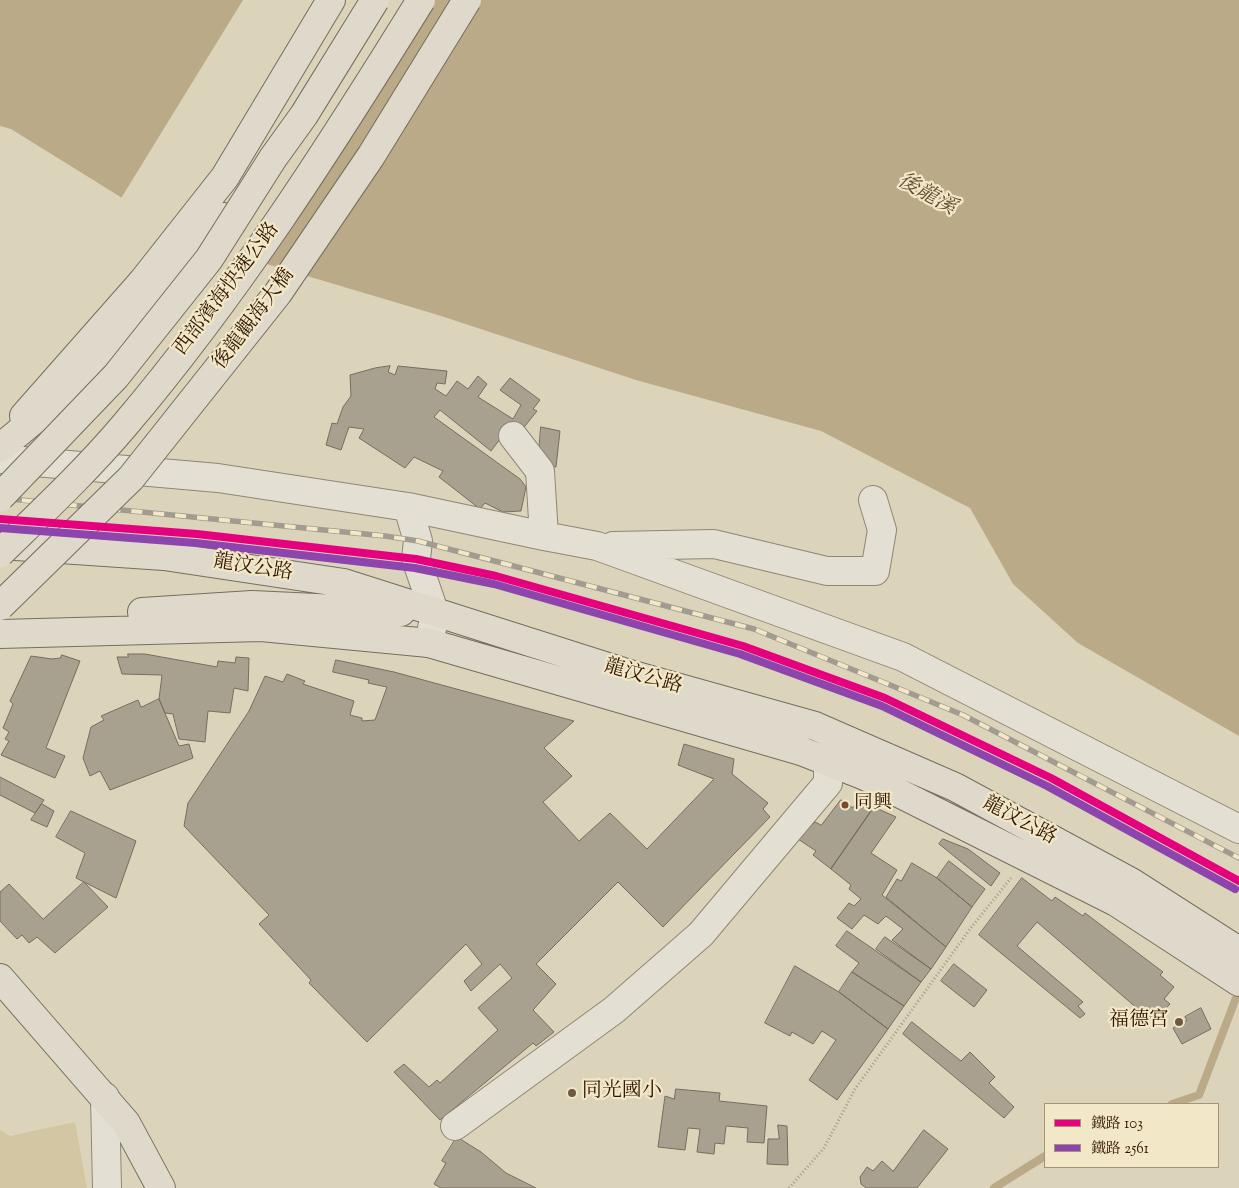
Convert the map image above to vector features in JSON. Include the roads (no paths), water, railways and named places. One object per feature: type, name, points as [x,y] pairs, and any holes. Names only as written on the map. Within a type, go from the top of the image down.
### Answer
[{"type":"main road","points":[[0,443],[143,282],[225,177],[331,0]]},
{"type":"main road","name":"西部濱海快速公路","points":[[0,497],[116,376],[209,260],[272,158],[304,115],[375,0]]},
{"type":"main road","name":"西部濱海快速公路","points":[[0,553],[64,491],[124,426],[244,273],[334,140],[420,0]]},
{"type":"main road","name":"後龍觀海大橋","points":[[0,606],[131,478],[278,293],[371,156],[466,0]]},
{"type":"main road","points":[[0,448],[46,410],[162,296],[272,158]]},
{"type":"main road","points":[[0,567],[64,491]]},
{"type":"main road","name":"龍汶公路","points":[[0,545],[164,556],[344,583],[435,614],[633,676],[815,726],[955,787],[1131,882],[1239,951]]},
{"type":"main road","points":[[5,631],[252,605],[435,614]]},
{"type":"main road","name":"龍汶公路","points":[[5,631],[261,627],[429,644],[800,751],[865,776],[1116,902],[1239,982]]},
{"type":"main road","points":[[0,978],[126,1123],[161,1188]]},
{"type":"lane","points":[[514,436],[540,471],[544,536]]},
{"type":"lane","points":[[0,459],[218,478],[408,507],[596,546],[903,657],[1239,829]]},
{"type":"lane","points":[[596,546],[714,544],[827,571],[875,571],[882,530],[872,500]]},
{"type":"lane","points":[[408,507],[418,541],[416,559],[435,614],[429,644]]},
{"type":"lane","points":[[455,1126],[614,1010],[701,934],[828,783],[828,762],[838,735]]},
{"type":"lane","points":[[105,1097],[107,1188]]},
{"type":"water","name":"後龍溪","points":[[0,0],[1239,0],[1239,736],[1078,643],[1013,584],[970,508],[821,431],[636,380],[438,315],[193,242],[11,129],[0,126]]},
{"type":"waterway","points":[[1175,1103],[1199,1095],[1236,998]]},
{"type":"waterway","points":[[994,1188],[1044,1157]]},
{"type":"railway","points":[[0,498],[385,536],[418,541],[754,629],[963,715],[1239,858]]},
{"type":"rail line","name":"103","points":[[0,519],[197,534],[416,559],[496,576],[743,646],[885,698],[1051,778],[1239,881]]},
{"type":"rail line","name":"2561","points":[[0,528],[196,543],[415,568],[494,584],[740,654],[882,706],[1047,786],[1235,889]]},
{"type":"place","name":"同興","points":[[845,805]]},
{"type":"place","name":"福德宮","points":[[1179,1022]]},
{"type":"place","name":"同光國小","points":[[572,1093]]}]
